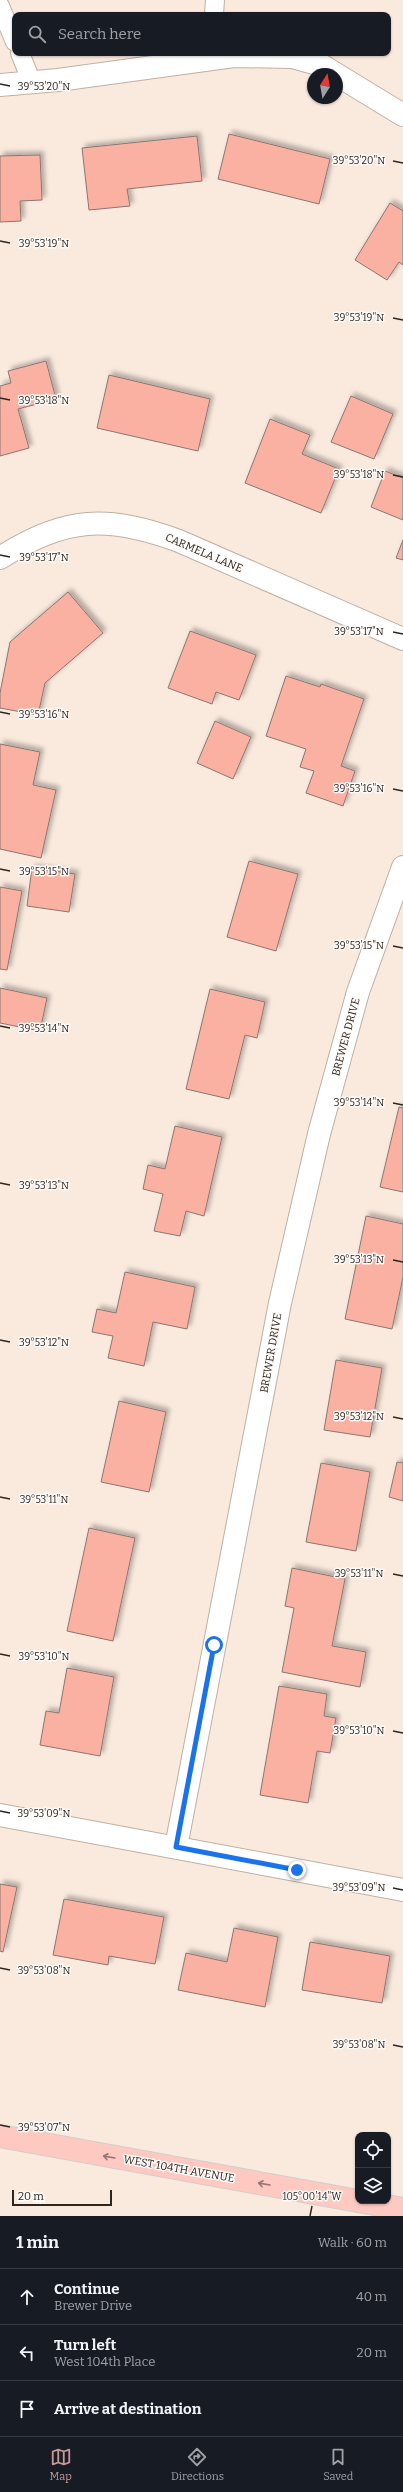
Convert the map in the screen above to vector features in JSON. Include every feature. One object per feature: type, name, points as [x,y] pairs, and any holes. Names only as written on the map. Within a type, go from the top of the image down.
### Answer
[{"type":"main road","name":"WEST 104TH AVENUE","points":[[0,2136],[355,2200]]},
{"type":"main road","name":"WEST 104TH AVENUE","points":[[375,2204],[403,2209]]},
{"type":"street","points":[[0,85],[32,83],[210,56],[292,58],[321,65],[403,114]]},
{"type":"street","name":"CARMELA LANE","points":[[0,558],[25,542],[61,528],[99,522],[122,524],[146,529],[179,541],[403,639]]},
{"type":"street","name":"BREWER DRIVE","points":[[176,1847],[283,1288],[319,1134],[358,992],[403,867]]},
{"type":"street","points":[[0,1815],[403,1890]]},
{"type":"lane","points":[[214,12],[215,0]]},
{"type":"lane","points":[[0,6],[12,35]]},
{"type":"lane","points":[[21,56],[32,83]]},
{"type":"building","points":[[229,134],[330,159],[319,204],[218,179]]},
{"type":"building","points":[[197,136],[202,181],[127,189],[130,206],[89,210],[82,148]]},
{"type":"building","points":[[40,155],[42,200],[20,201],[21,221],[0,222],[0,156]]},
{"type":"building","points":[[390,203],[403,211],[403,265],[399,262],[387,280],[355,260]]},
{"type":"building","points":[[46,361],[56,399],[18,409],[29,448],[0,456],[0,386],[11,383],[8,371]]},
{"type":"building","points":[[109,375],[210,399],[198,451],[97,428]]},
{"type":"building","points":[[351,396],[393,414],[374,459],[331,442]]},
{"type":"building","points":[[270,419],[310,435],[302,454],[339,469],[321,513],[245,483]]},
{"type":"building","points":[[385,471],[403,478],[403,520],[371,507]]},
{"type":"building","points":[[403,540],[403,560],[396,558]]},
{"type":"building","points":[[68,592],[103,633],[45,683],[38,715],[0,708],[0,693],[10,642]]},
{"type":"building","points":[[190,631],[256,655],[239,700],[216,692],[212,704],[168,688]]},
{"type":"building","points":[[286,676],[320,687],[321,684],[364,699],[341,766],[355,771],[343,806],[306,793],[314,771],[300,767],[306,749],[266,736]]},
{"type":"building","points":[[215,721],[251,737],[233,779],[197,763]]},
{"type":"building","points":[[0,744],[40,752],[33,785],[56,790],[41,858],[0,849]]},
{"type":"building","points":[[249,861],[298,874],[276,951],[227,937]]},
{"type":"building","points":[[32,868],[75,874],[69,912],[27,906]]},
{"type":"building","points":[[0,887],[22,891],[7,970],[0,969]]},
{"type":"building","points":[[0,988],[47,998],[40,1031],[0,1023]]},
{"type":"building","points":[[210,989],[265,1002],[257,1038],[245,1035],[229,1099],[186,1089]]},
{"type":"building","points":[[399,1107],[403,1108],[403,1192],[380,1187]]},
{"type":"building","points":[[175,1126],[222,1137],[204,1216],[186,1211],[180,1236],[154,1231],[163,1194],[143,1189],[148,1165],[165,1169]]},
{"type":"building","points":[[366,1216],[403,1224],[403,1277],[392,1329],[345,1319]]},
{"type":"building","points":[[125,1272],[195,1287],[187,1329],[153,1322],[144,1366],[108,1358],[113,1336],[92,1332],[97,1309],[116,1313]]},
{"type":"building","points":[[336,1360],[382,1368],[370,1437],[324,1430]]},
{"type":"building","points":[[119,1401],[166,1412],[149,1492],[101,1482]]},
{"type":"building","points":[[397,1462],[403,1463],[403,1501],[389,1497]]},
{"type":"building","points":[[321,1463],[370,1472],[356,1551],[306,1542]]},
{"type":"building","points":[[89,1528],[135,1538],[113,1641],[67,1631]]},
{"type":"building","points":[[292,1568],[345,1579],[332,1646],[366,1652],[360,1687],[282,1672],[294,1608],[285,1606]]},
{"type":"building","points":[[67,1668],[114,1677],[100,1756],[40,1745],[46,1711],[59,1713]]},
{"type":"building","points":[[279,1686],[327,1694],[324,1716],[336,1718],[330,1753],[317,1751],[308,1803],[260,1795]]},
{"type":"building","points":[[0,1884],[17,1887],[3,1952],[0,1951]]},
{"type":"building","points":[[64,1899],[164,1917],[155,1964],[109,1956],[108,1965],[53,1955]]},
{"type":"building","points":[[234,1928],[278,1937],[265,2007],[178,1990],[186,1953],[227,1962]]},
{"type":"building","points":[[310,1942],[390,1956],[382,2003],[302,1990]]},
{"type":"route","points":[[214,1645],[176,1847],[297,1870]]}]
